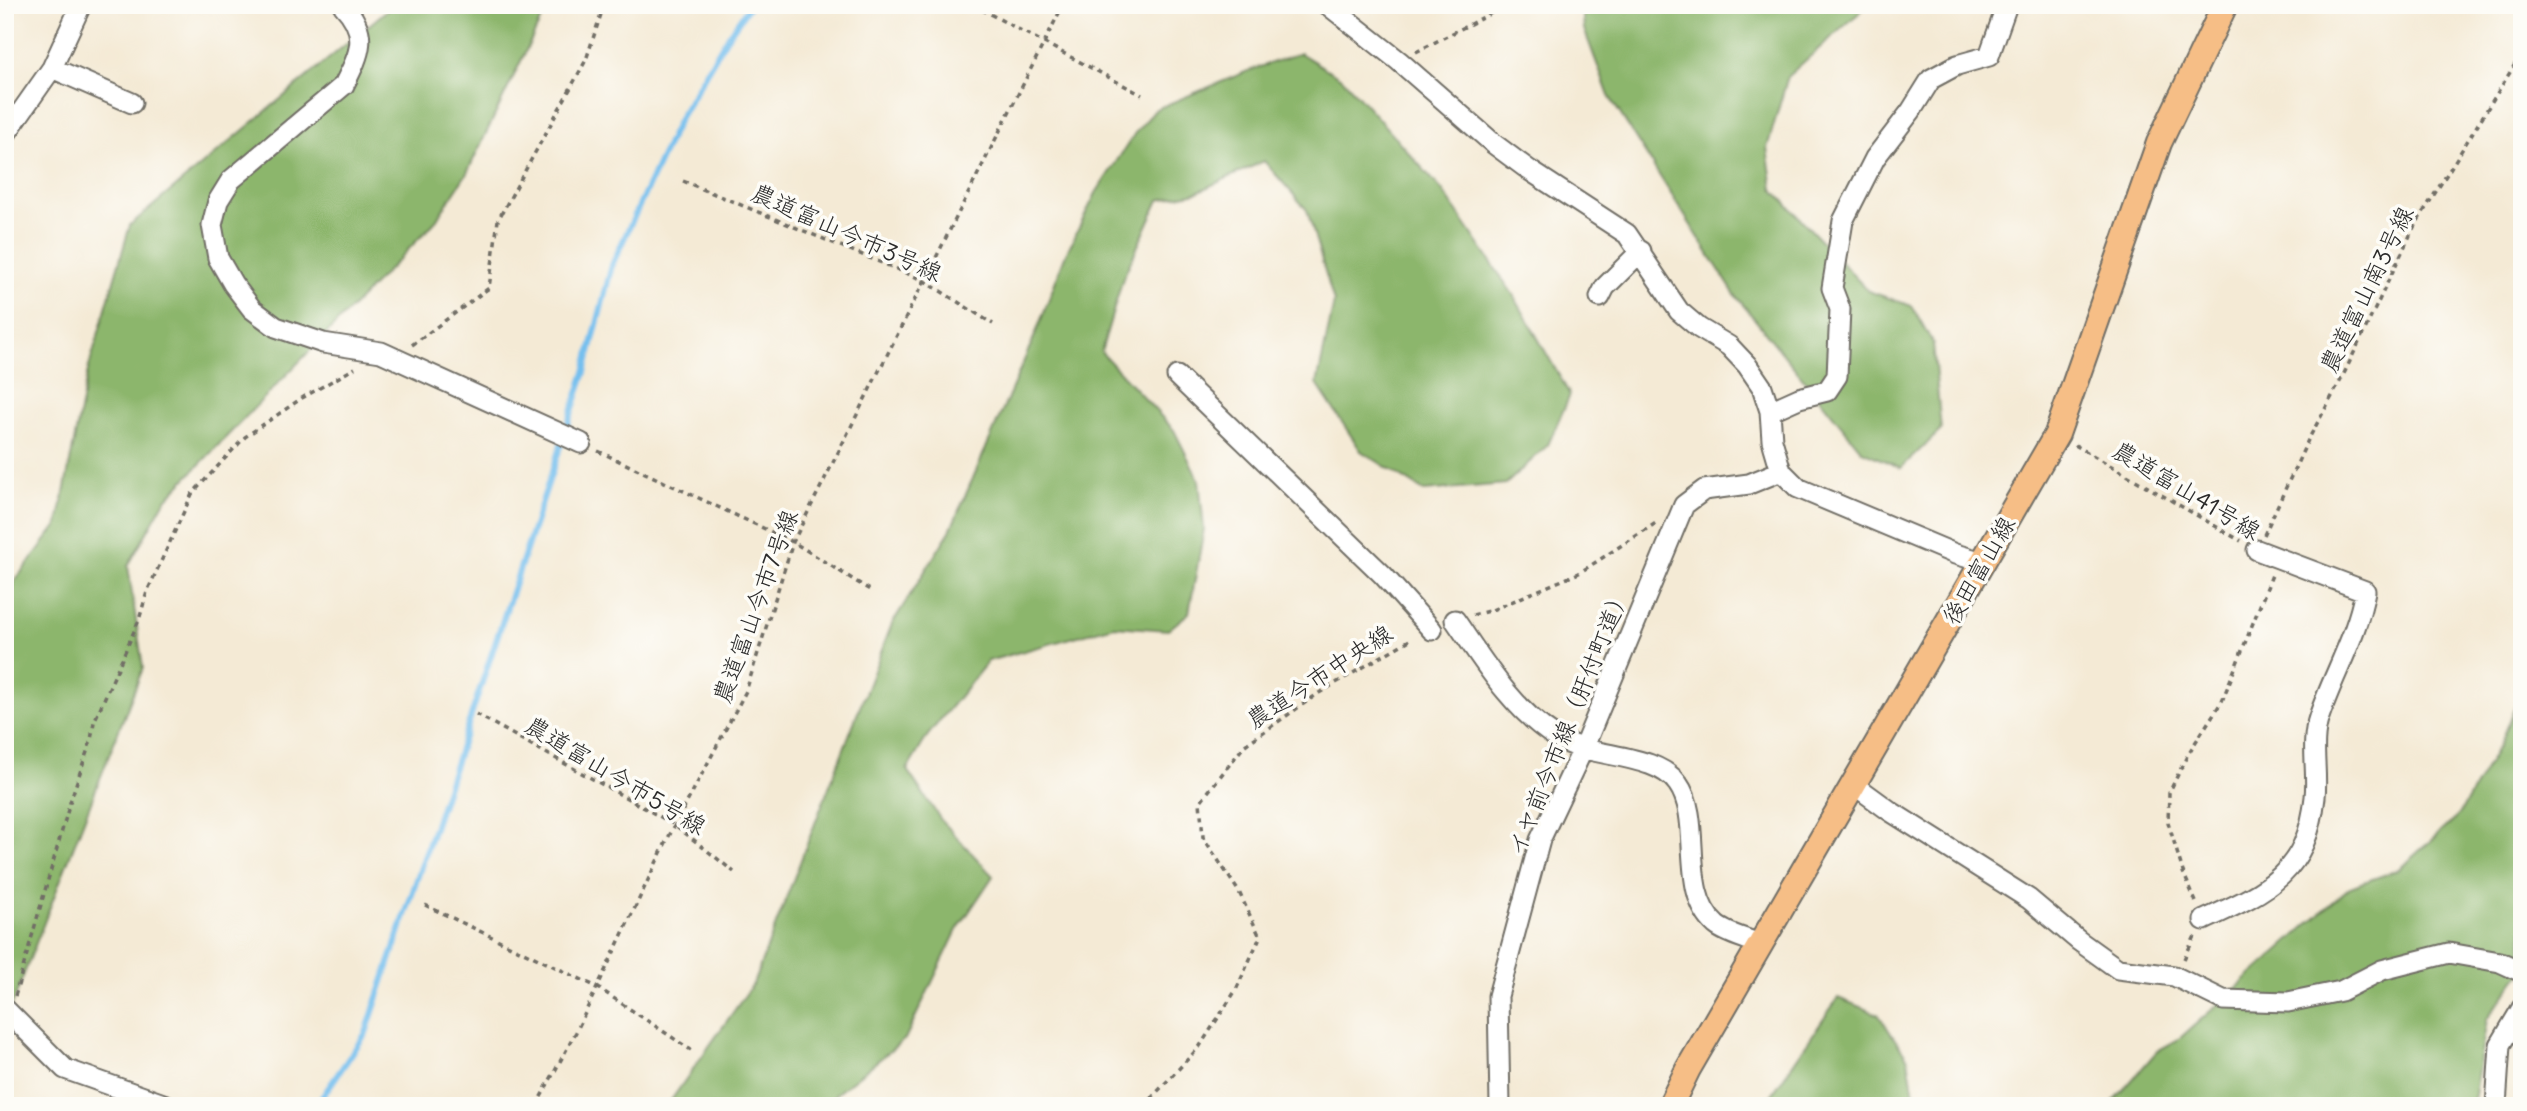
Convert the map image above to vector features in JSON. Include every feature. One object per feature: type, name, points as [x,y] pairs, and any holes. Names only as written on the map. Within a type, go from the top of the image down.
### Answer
[{"type":"main road","name":"後田富山線","points":[[1670,1106],[1688,1069],[2057,434],[2159,143],[2225,5]]},
{"type":"street","points":[[5,135],[52,68],[81,5]]},
{"type":"street","points":[[343,5],[355,18],[362,39],[355,64],[344,85],[231,180],[218,201],[212,225],[218,257],[233,284],[252,309],[276,327],[323,343],[387,355],[581,443]]},
{"type":"street","points":[[1328,5],[1399,61],[1494,144],[1627,234],[1679,311],[1699,328],[1729,346],[1747,365],[1762,387],[1770,411],[1772,439],[1781,471],[1798,488],[1955,554],[1983,562]]},
{"type":"street","points":[[1770,411],[1799,398],[1827,391],[1837,376],[1840,309],[1832,288],[1843,221],[1875,158],[1911,111],[1931,79],[1957,65],[1989,56],[2007,5]]},
{"type":"street","points":[[52,68],[132,103]]},
{"type":"street","points":[[1600,297],[1605,287],[1641,251]]},
{"type":"street","points":[[1177,376],[1383,575],[1432,630]]},
{"type":"street","points":[[1684,505],[1704,490],[1749,484],[1781,471]]},
{"type":"street","name":"イヤ前今市線（肝付町道）","points":[[1500,1106],[1498,996],[1540,840],[1583,749],[1684,505]]},
{"type":"street","points":[[2204,920],[2250,898],[2284,874],[2297,860],[2306,838],[2315,797],[2318,720],[2361,614],[2365,591],[2257,550]]},
{"type":"street","points":[[1455,620],[1494,677],[1531,718],[1557,738],[1583,749],[1642,761],[1664,770],[1679,784],[1688,811],[1695,884],[1704,910],[1717,926],[1760,944]]},
{"type":"street","points":[[1853,784],[1890,811],[2029,899],[2079,941],[2118,969],[2175,976],[2223,1000],[2288,1002],[2341,991],[2382,970],[2449,953],[2500,962],[2522,972]]},
{"type":"street","points":[[2496,1106],[2500,1045],[2522,1007]]},
{"type":"street","points":[[8,1011],[65,1069],[169,1106]]},
{"type":"path","points":[[5,1078],[11,1052],[8,1011],[91,740],[94,722],[139,620],[147,592],[192,494],[246,437],[302,398],[387,355],[489,288],[498,220],[586,60],[604,5]]},
{"type":"path","points":[[973,5],[1142,95]]},
{"type":"path","name":"農道富山今市7号線","points":[[536,1106],[576,1032],[675,825],[746,691],[793,542],[1063,5]]},
{"type":"path","points":[[1399,61],[1507,5]]},
{"type":"path","name":"農道富山南3号線","points":[[2257,550],[2308,440],[2341,380],[2414,227],[2522,53]]},
{"type":"path","name":"農道富山今市3号線","points":[[683,181],[923,281],[993,324]]},
{"type":"path","name":"農道富山41号線","points":[[2057,434],[2257,550],[2274,570],[2222,701],[2189,754],[2169,793],[2168,822],[2183,872],[2204,920]]},
{"type":"path","points":[[581,443],[793,542],[873,592]]},
{"type":"path","points":[[1455,620],[1492,610],[1579,573],[1684,505]]},
{"type":"path","name":"農道今市中央線","points":[[1144,1106],[1200,1046],[1236,990],[1260,937],[1239,892],[1203,837],[1200,802],[1245,745],[1319,693],[1404,642],[1432,630]]},
{"type":"path","name":"農道富山今市5号線","points":[[476,713],[675,825],[734,872]]},
{"type":"path","points":[[425,905],[597,987],[691,1051]]},
{"type":"path","points":[[2175,976],[2204,920]]},
{"type":"green space","points":[[393,5],[548,5],[467,173],[434,223],[165,500],[128,566],[143,668],[5,1023],[5,631],[14,582],[58,524],[88,370],[130,225]]},
{"type":"green space","points":[[1582,5],[1868,5],[1788,76],[1767,148],[1773,189],[1868,291],[1912,306],[1933,343],[1941,430],[1901,468],[1862,451],[1735,295],[1609,96],[1584,29]]},
{"type":"green space","points":[[1300,53],[1343,79],[1442,190],[1514,296],[1570,395],[1548,445],[1506,484],[1424,491],[1361,451],[1317,384],[1334,302],[1307,210],[1264,161],[1197,192],[1159,200],[1123,278],[1101,352],[1174,430],[1199,480],[1204,529],[1189,613],[1168,630],[1114,626],[988,661],[928,735],[907,770],[941,820],[993,876],[957,930],[905,1039],[837,1093],[826,1106],[667,1106],[753,984],[892,624],[950,531],[1036,333],[1065,256],[1096,193],[1135,133],[1156,109]]},
{"type":"green space","points":[[2522,690],[2522,972],[2487,1019],[2472,1106],[2112,1106],[2157,1051],[2179,1039],[2350,887],[2398,870],[2459,815],[2499,745]]},
{"type":"green space","points":[[1838,998],[1878,1014],[1908,1059],[1916,1106],[1764,1106]]},
{"type":"waterway","points":[[316,1106],[366,1033],[585,372],[612,265],[679,119],[726,39],[750,5]]}]
